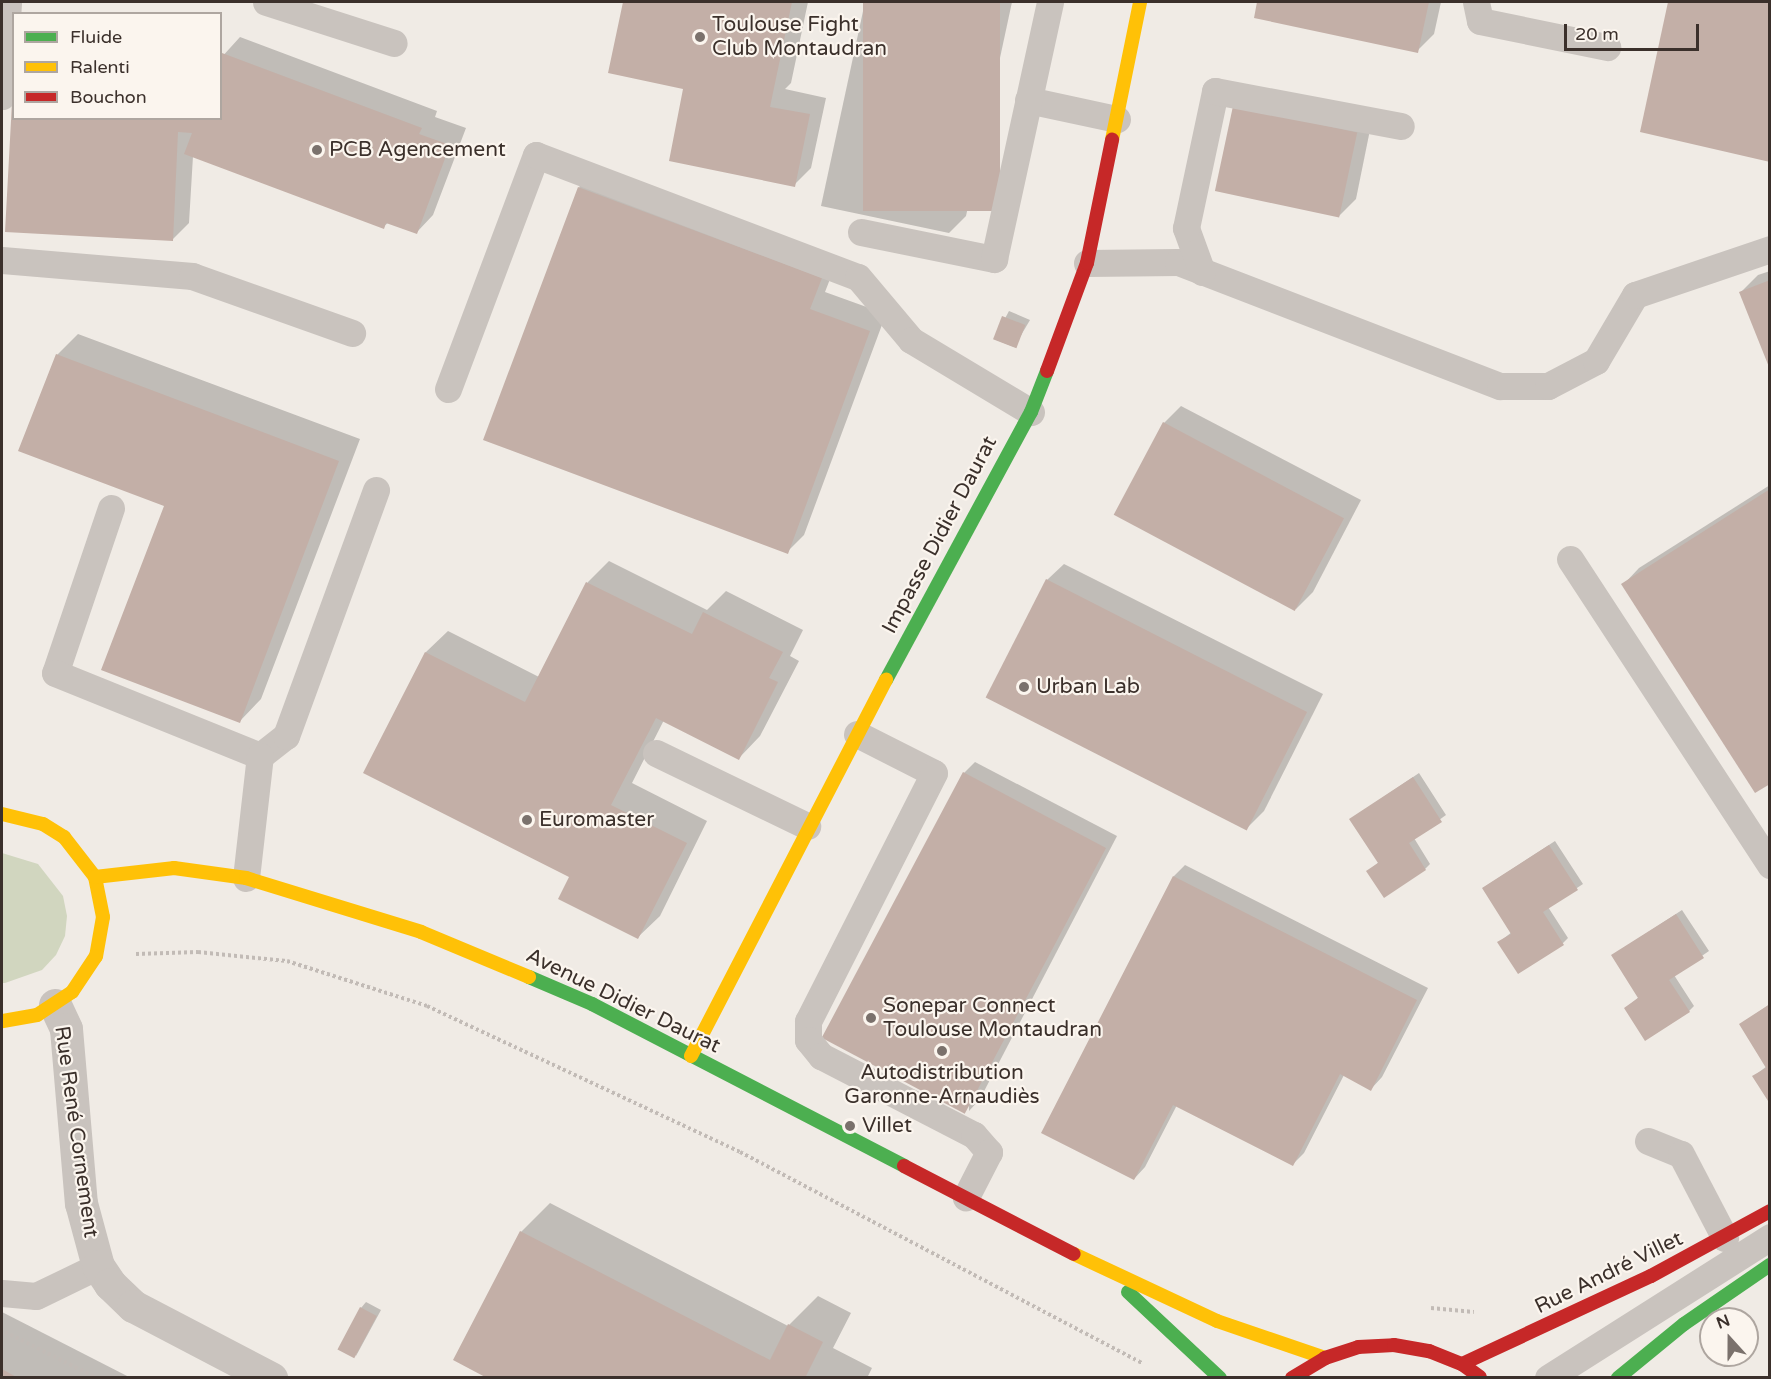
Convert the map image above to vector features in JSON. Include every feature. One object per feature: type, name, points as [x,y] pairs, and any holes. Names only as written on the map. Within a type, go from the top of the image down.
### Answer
[{"type":"main road","name":"Impasse Didier Daurat","points":[[691,1056],[807,826],[1031,412],[1087,263],[1140,2]]},
{"type":"main road","points":[[2,1021],[36,1015],[55,1005],[72,992],[96,956],[103,917],[95,878],[82,856],[64,837],[43,824],[18,816],[4,808]]},
{"type":"main road","name":"Avenue Didier Daurat","points":[[95,878],[174,868],[246,878],[421,932],[592,1004],[1102,1269],[1217,1321],[1325,1358]]},
{"type":"main road","name":"Rue André Villet","points":[[1462,1364],[1534,1333],[1725,1238],[1770,1211]]},
{"type":"main road","points":[[1618,1377],[1684,1324],[1770,1265]]},
{"type":"main road","name":"Avenue Didier Daurat","points":[[1102,1269],[1190,1345],[1220,1377]]},
{"type":"main road","points":[[1292,1377],[1325,1358],[1358,1347],[1394,1345],[1429,1351],[1462,1364],[1481,1377]]},
{"type":"street","name":"Rue René Cornement","points":[[55,1005],[66,1029],[81,1203],[98,1266],[115,1291],[133,1306],[271,1377]]},
{"type":"lane","points":[[2,96],[8,2]]},
{"type":"lane","points":[[266,2],[394,43]]},
{"type":"lane","points":[[861,232],[994,259],[1050,2]]},
{"type":"lane","points":[[1476,2],[1480,21],[1607,46]]},
{"type":"lane","points":[[1202,272],[1186,228],[1215,91],[1401,126]]},
{"type":"lane","points":[[1028,100],[1117,119]]},
{"type":"lane","points":[[448,388],[536,155],[858,276],[911,340],[1031,412]]},
{"type":"lane","points":[[1087,263],[1178,262],[1500,386],[1548,386],[1596,361],[1635,295],[1770,249]]},
{"type":"lane","points":[[2,260],[192,276],[352,333]]},
{"type":"lane","points":[[246,878],[260,756],[286,736],[376,490]]},
{"type":"lane","points":[[111,508],[55,673],[260,756]]},
{"type":"lane","points":[[1570,559],[1770,865]]},
{"type":"lane","points":[[856,734],[934,773],[808,1021],[808,1040],[821,1056],[974,1135],[989,1152],[966,1197]]},
{"type":"lane","points":[[656,753],[807,826]]},
{"type":"lane","points":[[1648,1141],[1682,1154],[1725,1238]]},
{"type":"lane","points":[[1548,1377],[1770,1237]]},
{"type":"lane","points":[[2,1293],[36,1296],[98,1266]]},
{"type":"path","points":[[96,956],[198,952],[287,961],[427,1006],[740,1152],[1152,1369]]},
{"type":"path","points":[[2,1330],[97,1377]]},
{"type":"green space","points":[[2,853],[38,864],[63,896],[67,916],[65,936],[56,955],[42,970],[5,983],[2,983]]},
{"type":"building","name":"Toulouse Fight Club Montaudran","points":[[623,2],[792,2],[770,107],[810,114],[795,187],[669,161],[683,89],[608,73]]},
{"type":"building","points":[[863,2],[1000,2],[1000,211],[863,211]]},
{"type":"building","points":[[1257,2],[1429,2],[1418,53],[1254,18]]},
{"type":"building","points":[[1668,2],[1770,2],[1770,162],[1640,132]]},
{"type":"building","name":"PCB Agencement","points":[[222,53],[422,128],[419,134],[450,145],[417,234],[386,223],[384,229],[184,154],[192,133],[178,132],[173,241],[5,232],[12,102],[12,120],[222,120]]},
{"type":"building","points":[[1233,106],[1357,132],[1339,218],[1215,191]]},
{"type":"building","points":[[578,187],[822,278],[810,309],[870,331],[788,554],[483,440]]},
{"type":"building","points":[[1770,280],[1770,367],[1769,367],[1739,292]]},
{"type":"building","points":[[1002,316],[1025,325],[1016,348],[993,339]]},
{"type":"building","points":[[56,354],[339,461],[240,723],[101,670],[164,506],[18,451]]},
{"type":"building","points":[[1163,422],[1344,518],[1295,611],[1114,515]]},
{"type":"building","points":[[1770,489],[1770,784],[1755,793],[1621,584]]},
{"type":"building","points":[[1046,579],[1307,712],[1247,831],[986,698]]},
{"type":"building","points":[[586,582],[692,634],[703,612],[783,652],[769,678],[778,682],[739,760],[656,718],[611,805],[687,843],[638,939],[558,899],[569,877],[363,773],[425,652],[525,702]]},
{"type":"building","points":[[963,772],[1106,848],[965,1114],[822,1038]]},
{"type":"building","points":[[1413,777],[1442,822],[1409,843],[1426,870],[1384,898],[1366,871],[1378,863],[1349,819]]},
{"type":"building","points":[[1549,845],[1578,890],[1543,912],[1564,945],[1518,974],[1497,942],[1511,934],[1482,888]]},
{"type":"building","points":[[1173,876],[1417,1000],[1371,1091],[1340,1074],[1293,1166],[1173,1105],[1134,1180],[1041,1133]]},
{"type":"building","points":[[1676,914],[1704,958],[1669,980],[1690,1012],[1645,1041],[1624,1008],[1638,998],[1611,955]]},
{"type":"building","points":[[1770,1004],[1770,1104],[1752,1076],[1766,1068],[1739,1024]]},
{"type":"building","points":[[520,1231],[770,1360],[788,1324],[823,1342],[805,1378],[487,1378],[453,1360]]},
{"type":"building","points":[[360,1307],[377,1316],[354,1358],[337,1349]]},
{"type":"building","points":[[2,1369],[18,1378],[2,1378]]},
{"type":"traffic: fast","points":[[886,680],[1031,412],[1047,371]]},
{"type":"traffic: fast","points":[[529,977],[592,1004],[904,1166]]},
{"type":"traffic: fast","points":[[1618,1378],[1684,1324],[1770,1265]]},
{"type":"traffic: fast","points":[[1128,1292],[1220,1378]]},
{"type":"traffic: slow","points":[[1112,140],[1140,2]]},
{"type":"traffic: slow","points":[[691,1056],[886,680]]},
{"type":"traffic: slow","points":[[2,814],[43,824],[64,837],[95,877],[103,917],[96,956],[72,992],[37,1015],[2,1021]]},
{"type":"traffic: slow","points":[[95,877],[174,868],[246,878],[421,932],[529,977]]},
{"type":"traffic: slow","points":[[1074,1254],[1217,1321],[1325,1358]]},
{"type":"traffic: jam","points":[[1047,371],[1087,263],[1112,140]]},
{"type":"traffic: jam","points":[[904,1166],[1074,1254]]},
{"type":"traffic: jam","points":[[1462,1364],[1651,1276],[1770,1211]]},
{"type":"traffic: jam","points":[[1292,1378],[1325,1358],[1358,1347],[1394,1345],[1429,1351],[1462,1364],[1480,1377]]},
{"type":"place","name":"Toulouse Fight Club Montaudran","points":[[700,37]]},
{"type":"place","name":"PCB Agencement","points":[[317,150]]},
{"type":"place","name":"Urban Lab","points":[[1024,687]]},
{"type":"place","name":"Euromaster","points":[[527,820]]},
{"type":"place","name":"Sonepar Connect Toulouse Montaudran","points":[[871,1018]]},
{"type":"place","name":"Autodistribution Garonne-Arnaudiès","points":[[942,1051]]},
{"type":"place","name":"Villet","points":[[850,1126]]}]
